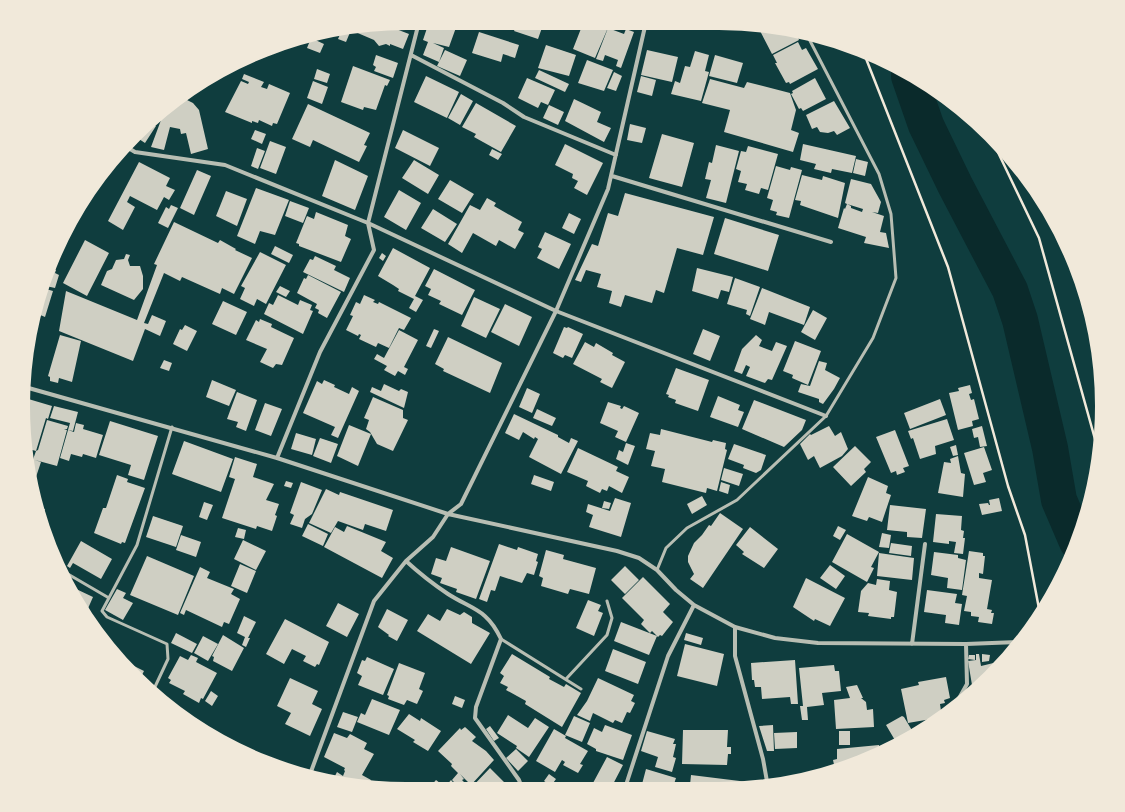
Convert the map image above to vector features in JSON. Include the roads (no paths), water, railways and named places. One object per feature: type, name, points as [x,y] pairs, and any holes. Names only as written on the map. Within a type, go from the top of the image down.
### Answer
[{"type":"street","points":[[277,458],[320,352],[374,250],[368,223],[417,29]]},
{"type":"street","points":[[311,771],[374,601],[406,561],[433,537],[448,514],[461,504],[556,311],[608,189],[644,29]]},
{"type":"street","points":[[411,55],[503,103],[524,117],[616,155]]},
{"type":"street","points":[[130,149],[135,152],[225,165],[368,223],[556,311],[826,416]]},
{"type":"street","points":[[612,176],[830,242]]},
{"type":"street","points":[[30,388],[172,427],[277,458],[448,514],[617,551],[639,558],[657,570],[676,590],[694,605],[735,627],[775,638],[818,643],[966,644],[1013,642]]},
{"type":"street","points":[[912,644],[925,544]]},
{"type":"street","points":[[406,561],[420,574],[449,595],[482,612],[495,626],[501,639],[476,707],[475,718],[520,783]]},
{"type":"street","points":[[627,783],[668,656],[694,605]]},
{"type":"street","points":[[735,627],[734,656],[763,758],[767,780]]},
{"type":"street","points":[[960,696],[966,684],[966,644]]},
{"type":"lane","points":[[657,570],[666,548],[687,528],[738,500],[826,416],[873,338],[896,278],[891,214],[879,174],[810,40]]},
{"type":"lane","points":[[155,687],[168,659],[167,644],[107,617],[102,611],[137,545],[172,427]]},
{"type":"lane","points":[[69,575],[108,598]]},
{"type":"lane","points":[[566,679],[607,635],[612,618],[607,601]]},
{"type":"lane","points":[[501,639],[581,689]]},
{"type":"waterway","points":[[911,82],[926,125],[955,185],[1010,290],[1020,320],[1050,448],[1059,500],[1073,534]]}]
